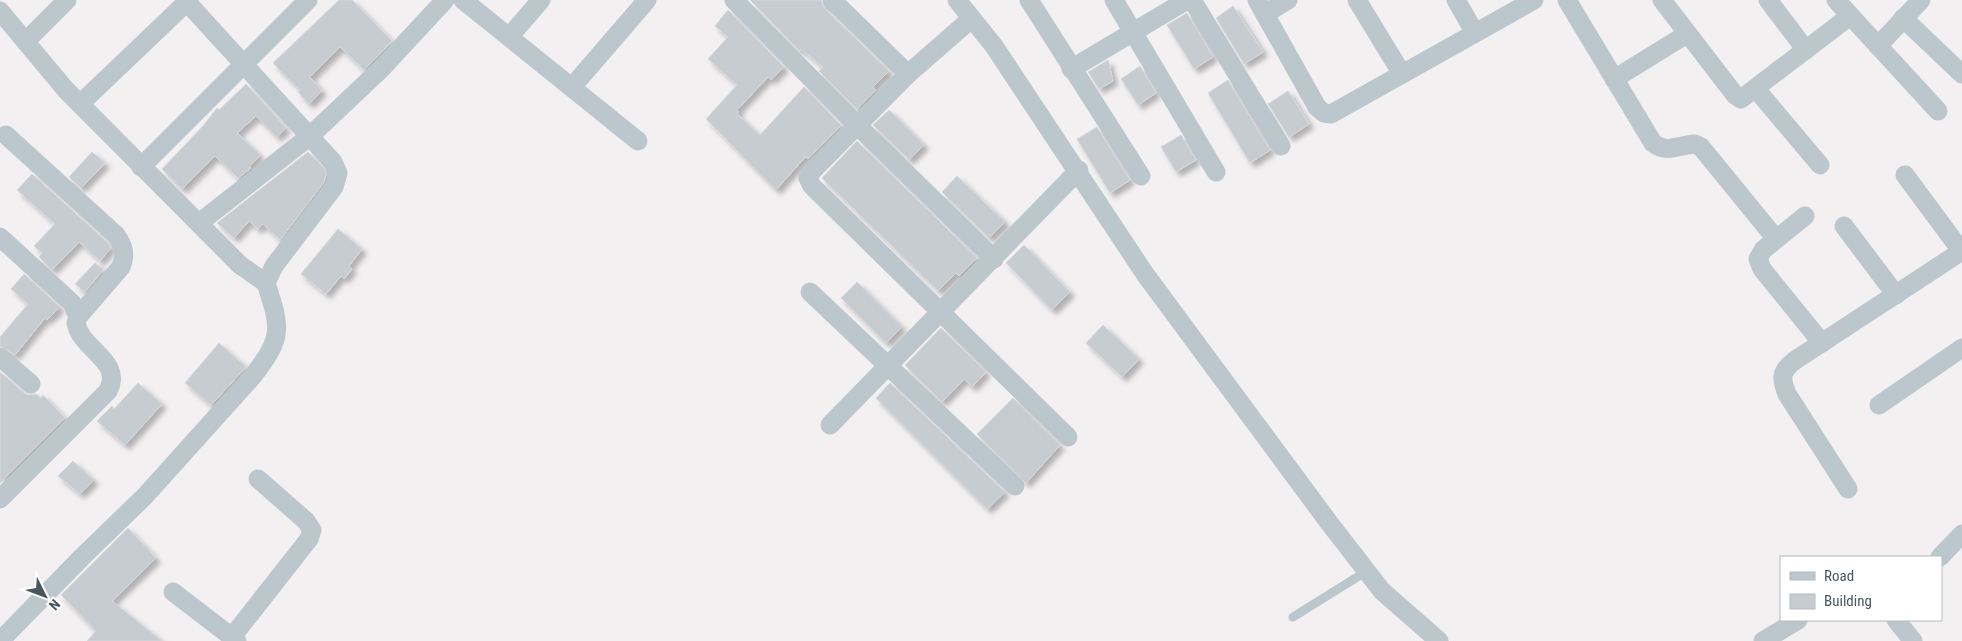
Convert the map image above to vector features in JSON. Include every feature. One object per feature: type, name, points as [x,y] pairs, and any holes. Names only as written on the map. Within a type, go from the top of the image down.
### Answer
[{"type":"street","points":[[26,41],[67,0]]},
{"type":"street","points":[[141,167],[308,0]]},
{"type":"street","points":[[198,223],[310,136],[381,70],[445,0]]},
{"type":"street","points":[[463,0],[638,141]]},
{"type":"street","points":[[509,37],[541,0]]},
{"type":"street","points":[[572,88],[647,0]]},
{"type":"street","points":[[734,0],[857,126],[994,259]]},
{"type":"street","points":[[832,0],[908,74]]},
{"type":"street","points":[[957,0],[994,46],[1078,170],[1145,274],[1236,398],[1382,591],[1440,641]]},
{"type":"street","points":[[1029,0],[1071,69],[1141,176]]},
{"type":"street","points":[[1114,0],[1216,172]]},
{"type":"street","points":[[1071,69],[1187,0]]},
{"type":"street","points":[[1192,0],[1281,146]]},
{"type":"street","points":[[1288,0],[1261,7],[1317,107],[1331,114],[1534,0]]},
{"type":"street","points":[[1357,0],[1402,74]]},
{"type":"street","points":[[1456,0],[1475,33]]},
{"type":"street","points":[[1567,0],[1653,143],[1660,148],[1668,150],[1687,144],[1695,144],[1702,148],[1776,239]]},
{"type":"street","points":[[1662,0],[1737,98],[1745,98],[1850,16]]},
{"type":"street","points":[[1768,0],[1806,50]]},
{"type":"street","points":[[1836,0],[1938,111]]},
{"type":"street","points":[[80,104],[187,1],[333,162],[338,173],[334,187],[274,266],[266,283]]},
{"type":"street","points":[[1878,46],[1908,7],[1962,74]]},
{"type":"street","points":[[0,11],[80,104],[141,167],[240,265],[266,283],[278,324],[276,340],[267,357],[253,376],[145,496],[0,641]]},
{"type":"street","points":[[971,18],[908,74],[812,171],[808,178],[812,186],[1068,437]]},
{"type":"street","points":[[1614,79],[1687,34]]},
{"type":"street","points":[[1756,89],[1820,165]]},
{"type":"street","points":[[0,499],[108,391],[112,384],[113,376],[110,368],[77,330],[76,323],[78,317],[121,267],[124,250],[116,235],[6,135]]},
{"type":"street","points":[[830,425],[994,259],[1078,170]]},
{"type":"street","points":[[1848,489],[1787,394],[1782,383],[1782,374],[1785,368],[1962,252],[1905,175]]},
{"type":"street","points":[[1805,216],[1763,250],[1758,259],[1762,269],[1822,343]]},
{"type":"street","points":[[1844,226],[1896,295]]},
{"type":"street","points":[[0,237],[72,303],[78,317]]},
{"type":"street","points":[[810,292],[887,367],[1015,486]]},
{"type":"street","points":[[1879,406],[1962,348]]},
{"type":"street","points":[[0,357],[31,384]]},
{"type":"street","points":[[173,592],[234,639],[309,539],[312,530],[258,479]]},
{"type":"street","points":[[1941,556],[1962,535]]},
{"type":"street","points":[[1763,641],[1796,621]]},
{"type":"street","points":[[1897,621],[1913,641]]},
{"type":"lane","points":[[1293,617],[1367,571]]},
{"type":"building","points":[[339,0],[352,0],[392,41],[364,70],[340,47],[310,77],[322,91],[309,104],[298,92],[300,90],[273,63]]},
{"type":"building","points":[[750,0],[821,0],[824,8],[889,71],[873,87],[876,90],[857,109],[819,71],[823,67],[801,49],[800,51]]},
{"type":"building","points":[[1233,6],[1263,52],[1244,64],[1216,18]]},
{"type":"building","points":[[728,10],[784,67],[771,80],[768,77],[737,110],[739,112],[737,114],[760,135],[804,87],[841,125],[808,159],[806,156],[776,190],[706,119],[737,85],[708,59],[728,37],[715,26]]},
{"type":"building","points":[[1187,13],[1213,57],[1194,69],[1167,25]]},
{"type":"building","points":[[1108,60],[1113,81],[1099,89],[1088,72]]},
{"type":"building","points":[[1140,66],[1156,93],[1138,105],[1121,79]]},
{"type":"building","points":[[1228,80],[1270,150],[1250,163],[1208,93]]},
{"type":"building","points":[[246,84],[286,128],[277,137],[256,116],[237,133],[260,155],[249,167],[251,168],[238,178],[215,156],[182,189],[162,169],[203,126],[217,108],[219,110]]},
{"type":"building","points":[[1288,91],[1309,124],[1289,137],[1268,104]]},
{"type":"building","points":[[889,110],[924,145],[909,160],[873,125]]},
{"type":"building","points":[[1097,127],[1130,180],[1110,193],[1077,139]]},
{"type":"building","points":[[1181,135],[1196,160],[1176,172],[1161,147]]},
{"type":"building","points":[[857,141],[977,258],[959,276],[956,273],[938,291],[822,178]]},
{"type":"building","points":[[92,152],[105,163],[81,188],[69,177]]},
{"type":"building","points":[[308,152],[324,168],[326,174],[324,182],[280,240],[263,224],[258,229],[249,221],[234,238],[217,223]]},
{"type":"building","points":[[32,174],[107,242],[111,248],[100,261],[79,242],[52,270],[39,257],[42,253],[34,246],[55,224],[17,190]]},
{"type":"building","points":[[957,176],[1005,222],[989,238],[942,192]]},
{"type":"building","points":[[338,229],[362,249],[349,266],[352,269],[344,279],[341,276],[326,294],[301,274]]},
{"type":"building","points":[[1024,245],[1070,292],[1052,310],[1006,263]]},
{"type":"building","points":[[95,263],[103,270],[85,292],[75,284]]},
{"type":"building","points":[[24,274],[60,307],[47,320],[45,318],[15,355],[0,346],[0,337],[28,304],[11,289]]},
{"type":"building","points":[[857,282],[902,327],[886,343],[841,298]]},
{"type":"building","points":[[1103,325],[1139,359],[1122,377],[1086,343]]},
{"type":"building","points":[[941,328],[986,372],[972,387],[964,379],[942,402],[905,365]]},
{"type":"building","points":[[219,343],[246,367],[211,405],[185,383]]},
{"type":"building","points":[[0,372],[24,393],[29,395],[36,394],[41,398],[43,395],[65,418],[0,483]]},
{"type":"building","points":[[138,383],[162,404],[125,445],[97,421],[112,406],[114,409]]},
{"type":"building","points":[[890,383],[1005,492],[987,509],[876,398]]},
{"type":"building","points":[[1013,398],[1060,445],[1026,483],[977,434]]},
{"type":"building","points":[[73,461],[94,480],[80,494],[58,476]]},
{"type":"building","points":[[128,528],[156,558],[112,601],[162,641],[87,641],[96,631],[61,595]]}]
